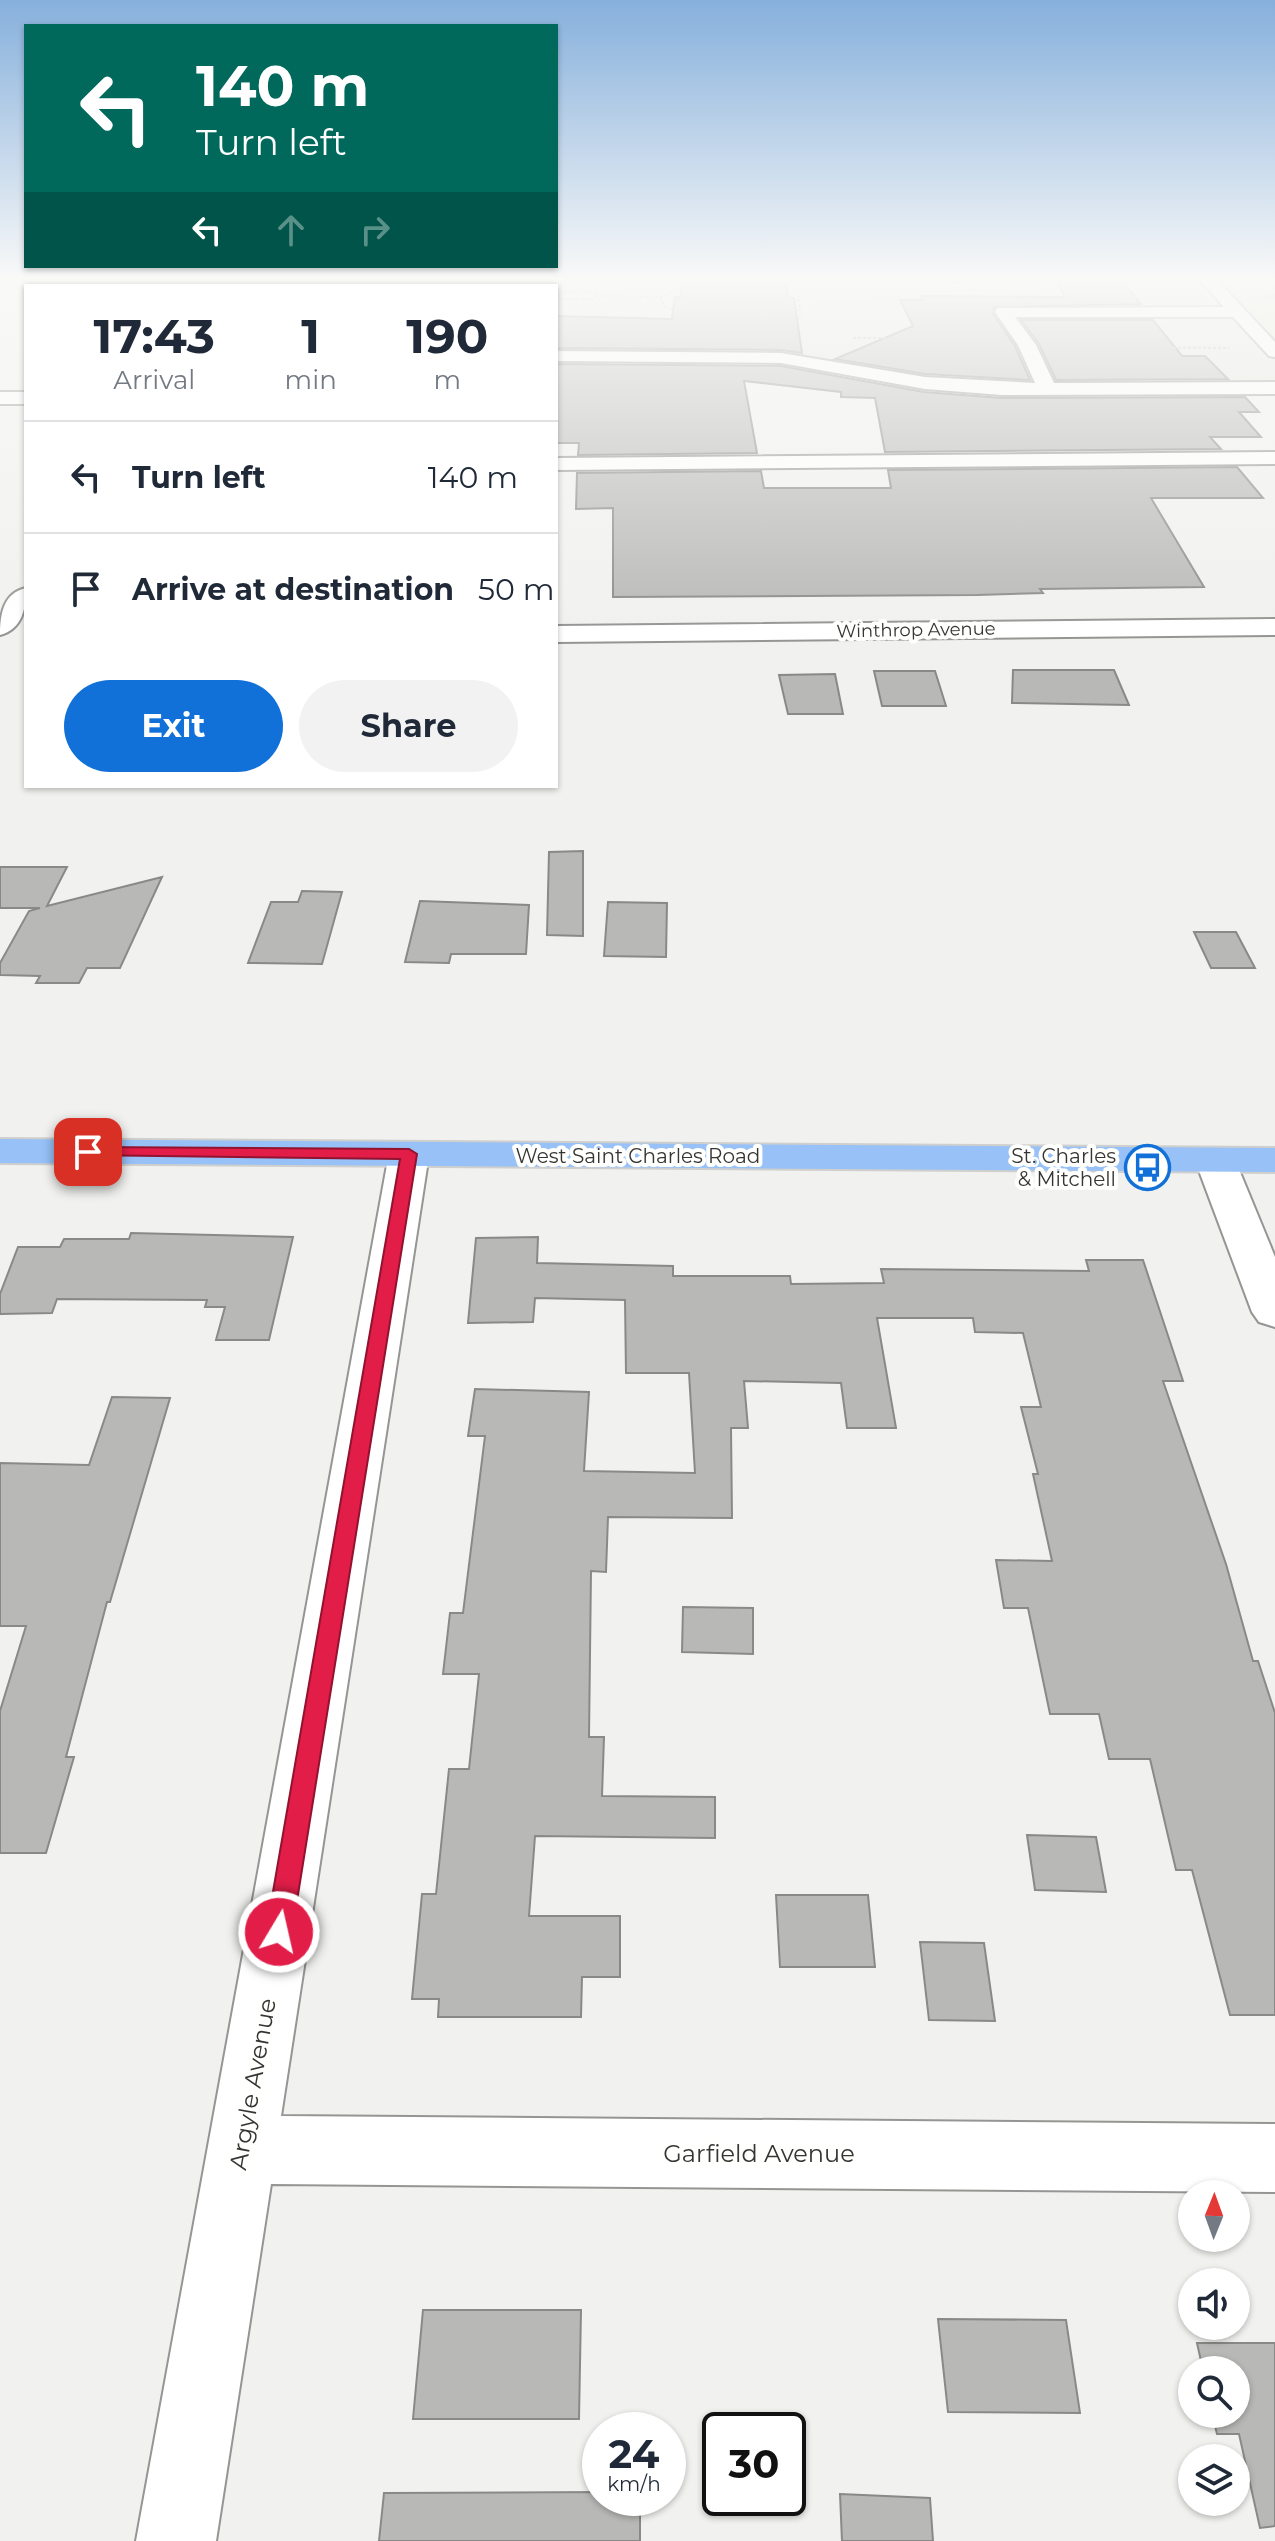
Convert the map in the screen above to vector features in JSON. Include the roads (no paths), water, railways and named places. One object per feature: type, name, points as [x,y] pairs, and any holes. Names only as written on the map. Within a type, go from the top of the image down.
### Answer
[{"type":"main road","name":"West Saint Charles Road","points":[[0,1151],[1275,1160]]},
{"type":"street","points":[[0,398],[24,398]]},
{"type":"street","points":[[558,464],[1275,458]]},
{"type":"street","points":[[0,627],[24,597]]},
{"type":"street","name":"Winthrop Avenue","points":[[558,634],[1275,627]]},
{"type":"street","points":[[0,640],[24,639]]},
{"type":"street","name":"Argyle Avenue","points":[[176,2541],[409,1154]]},
{"type":"street","points":[[1215,1160],[1275,1312]]},
{"type":"street","name":"Garfield Avenue","points":[[242,2150],[1275,2158]]},
{"type":"place","name":"St. Charles & Mitchell","points":[[1147,1168]]}]
